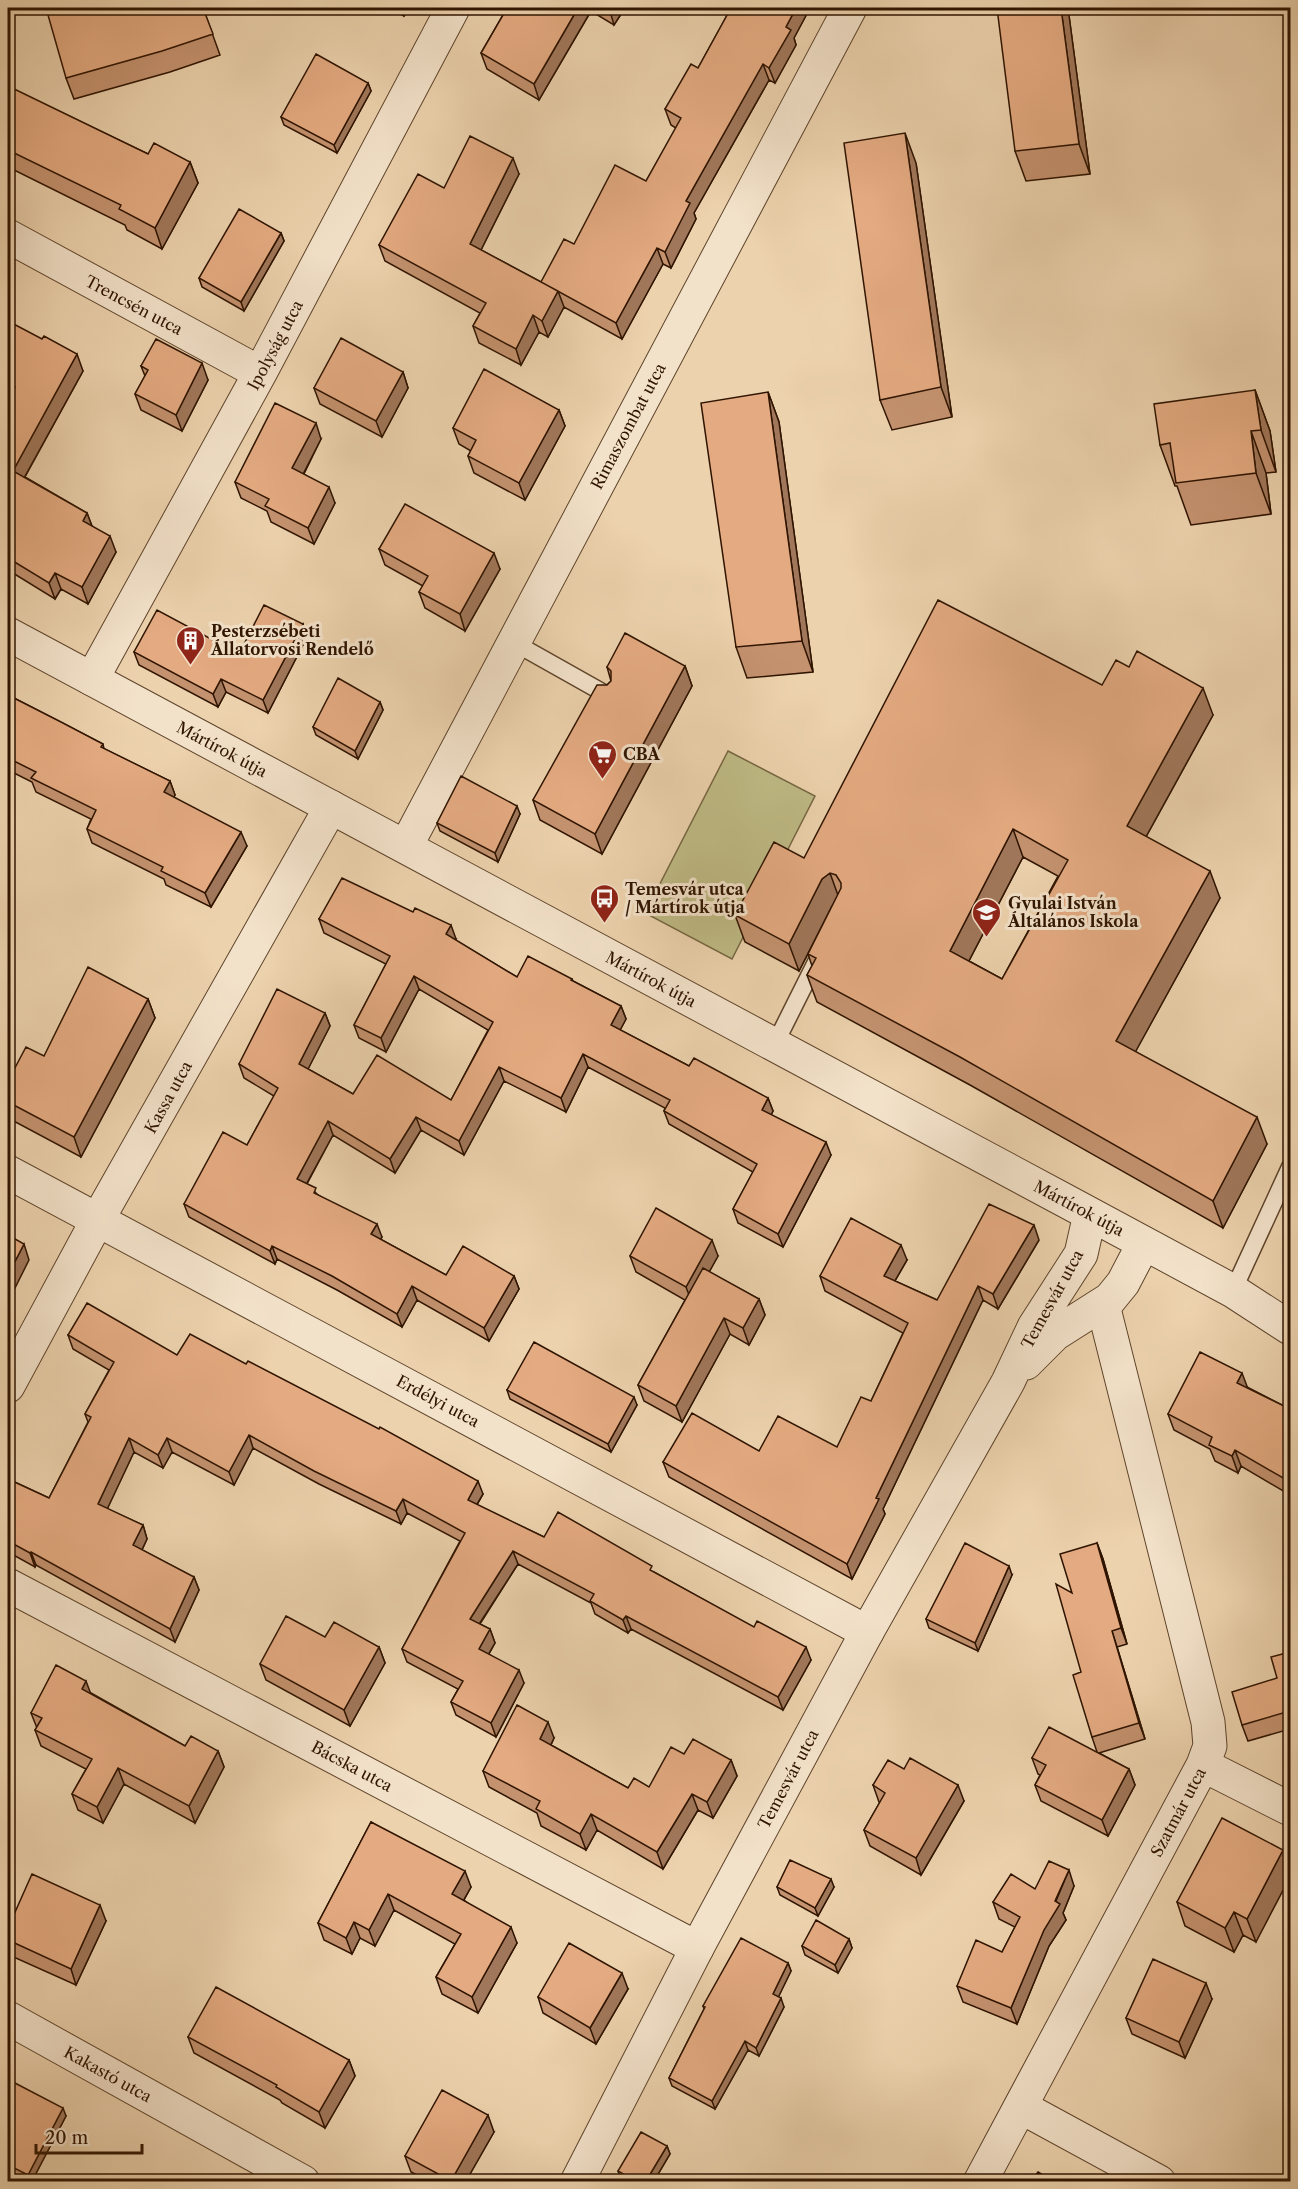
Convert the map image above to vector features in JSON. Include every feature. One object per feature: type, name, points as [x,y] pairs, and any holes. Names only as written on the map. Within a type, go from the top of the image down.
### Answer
[{"type":"street","name":"Ipolyság utca","points":[[92,679],[260,373],[453,8]]},
{"type":"street","name":"Rimaszombat utca","points":[[406,846],[850,8]]},
{"type":"street","name":"Trencsén utca","points":[[8,236],[260,373]]},
{"type":"street","name":"Mártírok útja","points":[[8,634],[1233,1291],[1290,1328]]},
{"type":"street","name":"Kassa utca","points":[[8,1386],[98,1220],[331,807]]},
{"type":"street","name":"Erdélyi utca","points":[[8,1172],[867,1632]]},
{"type":"street","name":"Temesvár utca","points":[[577,2181],[697,1948],[867,1632],[1008,1382],[1034,1327],[1081,1254],[1090,1214]]},
{"type":"street","name":"Temesvár utca","points":[[1008,1382],[1055,1334],[1103,1305],[1123,1283],[1144,1243]]},
{"type":"street","name":"Szatmár utca","points":[[980,2181],[1203,1765],[1210,1746],[1208,1722],[1103,1305]]},
{"type":"street","name":"Bácska utca","points":[[8,1585],[697,1948]]},
{"type":"street","points":[[1203,1765],[1290,1809]]},
{"type":"street","name":"Kakastó utca","points":[[8,2018],[303,2181]]},
{"type":"street","points":[[1021,2107],[1159,2181]]},
{"type":"lane","points":[[513,642],[609,696]]},
{"type":"lane","points":[[774,1046],[825,943]]},
{"type":"lane","points":[[1233,1291],[1290,1167]]},
{"type":"shaded area","points":[[728,751],[815,796],[732,959],[645,913]]},
{"type":"building","points":[[46,8],[203,8],[213,34],[66,78]]},
{"type":"building","points":[[507,8],[578,8],[534,84],[481,53]]},
{"type":"building","points":[[731,8],[796,8],[786,27],[791,30],[769,68],[763,64],[686,201],[690,203],[665,252],[657,248],[616,323],[541,282],[564,239],[574,244],[615,165],[646,181],[681,118],[665,109],[691,64],[698,68]]},
{"type":"building","points":[[997,8],[1061,8],[1079,144],[1015,151]]},
{"type":"building","points":[[316,54],[368,83],[334,145],[281,117]]},
{"type":"building","points":[[8,86],[148,154],[154,143],[190,162],[155,228],[119,209],[121,205],[8,150]]},
{"type":"building","points":[[905,133],[941,387],[880,400],[844,143]]},
{"type":"building","points":[[470,136],[513,158],[470,244],[558,291],[542,321],[533,315],[516,349],[473,326],[486,303],[379,245],[418,174],[444,188]]},
{"type":"building","points":[[239,209],[281,233],[241,302],[199,278]]},
{"type":"building","points":[[8,321],[42,339],[44,336],[77,354],[13,471],[87,513],[83,521],[110,536],[82,587],[55,573],[49,583],[8,558],[8,402],[15,387],[8,383]]},
{"type":"building","points":[[341,338],[403,372],[376,421],[314,388]]},
{"type":"building","points":[[156,339],[202,363],[176,415],[135,394],[148,370],[141,366]]},
{"type":"building","points":[[484,369],[559,410],[519,483],[468,456],[476,440],[453,428]]},
{"type":"building","points":[[1255,390],[1261,430],[1251,431],[1256,473],[1176,483],[1170,443],[1160,445],[1154,404]]},
{"type":"building","points":[[768,392],[802,641],[736,647],[701,403]]},
{"type":"building","points":[[275,403],[316,423],[292,468],[329,487],[308,528],[265,506],[269,499],[235,482]]},
{"type":"building","points":[[405,504],[494,553],[460,614],[419,592],[428,576],[379,549]]},
{"type":"building","points":[[938,600],[1102,685],[1116,660],[1129,667],[1137,651],[1203,688],[1127,826],[1210,871],[1116,1041],[1257,1117],[1213,1201],[960,1057],[807,975],[816,958],[808,954],[841,888],[836,875],[830,873],[822,879],[789,944],[735,915],[774,842],[804,858]],"holes":[[[1013,829],[1068,860],[1002,979],[950,951]]]},
{"type":"building","points":[[264,605],[303,624],[263,700],[221,679],[213,694],[134,652],[157,610],[239,654]]},
{"type":"building","points":[[625,633],[685,666],[595,834],[533,800],[597,685],[607,685],[611,681],[611,671],[607,667]]},
{"type":"building","points":[[338,678],[380,702],[355,751],[313,727]]},
{"type":"building","points":[[8,695],[103,744],[101,747],[170,781],[164,792],[241,832],[205,893],[161,871],[163,867],[87,829],[96,810],[31,778],[36,772],[8,758]]},
{"type":"building","points":[[461,776],[517,806],[495,853],[437,823]]},
{"type":"building","points":[[342,878],[413,912],[415,908],[451,925],[446,934],[517,977],[528,956],[572,979],[621,1006],[611,1025],[689,1066],[694,1058],[768,1098],[762,1110],[826,1142],[778,1234],[733,1209],[757,1164],[664,1111],[670,1100],[583,1054],[561,1098],[499,1067],[459,1141],[416,1117],[390,1159],[328,1121],[297,1179],[316,1188],[314,1193],[377,1224],[371,1234],[446,1275],[463,1246],[514,1276],[484,1328],[412,1286],[397,1314],[332,1276],[272,1246],[270,1251],[184,1204],[223,1132],[247,1145],[278,1088],[239,1064],[277,989],[325,1013],[299,1064],[353,1094],[377,1055],[451,1100],[493,1022],[414,976],[381,1038],[354,1025],[390,956],[319,919]]},
{"type":"building","points":[[88,967],[148,999],[74,1137],[8,1102],[8,1081],[26,1047],[44,1056]]},
{"type":"building","points":[[989,1204],[1034,1225],[993,1294],[978,1286],[876,1498],[879,1499],[847,1564],[663,1462],[692,1413],[759,1451],[778,1416],[837,1447],[861,1397],[871,1401],[908,1323],[820,1276],[851,1218],[901,1245],[884,1276],[937,1300]]},
{"type":"building","points":[[656,1208],[712,1240],[686,1287],[630,1256]]},
{"type":"building","points":[[8,1235],[24,1244],[8,1275]]},
{"type":"building","points":[[703,1268],[759,1299],[743,1328],[724,1318],[676,1406],[638,1385]]},
{"type":"building","points":[[87,1303],[177,1355],[190,1334],[246,1364],[248,1361],[379,1429],[380,1427],[478,1481],[468,1500],[544,1537],[558,1512],[652,1566],[650,1570],[754,1627],[757,1621],[806,1647],[778,1697],[626,1616],[623,1620],[590,1601],[594,1594],[513,1551],[470,1619],[490,1629],[479,1649],[519,1670],[491,1723],[451,1702],[463,1681],[402,1649],[465,1533],[403,1499],[396,1511],[314,1471],[249,1435],[229,1472],[167,1438],[158,1455],[129,1438],[98,1504],[143,1525],[133,1545],[194,1577],[170,1629],[8,1541],[8,1479],[49,1498],[91,1417],[85,1414],[114,1362],[68,1335]]},
{"type":"building","points":[[534,1342],[634,1397],[608,1444],[507,1390]]},
{"type":"building","points":[[1200,1352],[1242,1373],[1237,1383],[1290,1409],[1290,1482],[1235,1450],[1232,1456],[1209,1445],[1212,1437],[1168,1414]]},
{"type":"building","points":[[965,1543],[1009,1566],[975,1643],[926,1619]]},
{"type":"building","points":[[1097,1543],[1121,1628],[1112,1631],[1139,1723],[1092,1737],[1073,1675],[1081,1672],[1056,1584],[1072,1593],[1060,1554]]},
{"type":"building","points":[[286,1616],[325,1637],[334,1622],[379,1647],[344,1710],[260,1664]]},
{"type":"building","points":[[1290,1652],[1290,1711],[1242,1725],[1232,1692],[1277,1678],[1271,1657]]},
{"type":"building","points":[[56,1665],[86,1681],[82,1689],[185,1746],[191,1736],[218,1751],[189,1806],[118,1768],[97,1807],[72,1794],[92,1759],[35,1730],[42,1718],[31,1713]]},
{"type":"building","points":[[517,1705],[548,1722],[540,1739],[628,1788],[634,1778],[649,1787],[671,1747],[684,1754],[693,1739],[731,1760],[707,1802],[692,1794],[657,1852],[591,1814],[580,1834],[536,1809],[540,1801],[483,1771]]},
{"type":"building","points":[[1049,1727],[1129,1769],[1102,1820],[1035,1785],[1046,1765],[1032,1758]]},
{"type":"building","points":[[910,1758],[958,1785],[916,1858],[864,1830],[885,1793],[873,1785],[888,1760],[904,1769]]},
{"type":"building","points":[[1222,1818],[1283,1850],[1247,1919],[1234,1912],[1225,1928],[1177,1902]]},
{"type":"building","points":[[371,1822],[465,1871],[452,1894],[511,1927],[472,1997],[436,1977],[461,1934],[388,1894],[369,1930],[354,1922],[346,1938],[318,1923]]},
{"type":"building","points":[[790,1860],[831,1879],[815,1908],[777,1887]]},
{"type":"building","points":[[1049,1861],[1069,1870],[1055,1901],[1060,1904],[1044,1930],[1011,2008],[957,1986],[976,1940],[1002,1952],[1020,1917],[993,1902],[1011,1874],[1035,1889]]},
{"type":"building","points":[[32,1874],[100,1905],[71,1969],[8,1940],[8,1928]]},
{"type":"building","points":[[816,1920],[849,1939],[835,1965],[802,1946]]},
{"type":"building","points":[[741,1938],[788,1963],[773,1994],[781,1998],[756,2048],[745,2041],[712,2101],[669,2078],[705,2007],[703,2006]]},
{"type":"building","points":[[569,1943],[622,1973],[590,2028],[538,1997]]},
{"type":"building","points":[[1153,1959],[1206,1983],[1179,2042],[1126,2018]]},
{"type":"building","points":[[216,1987],[349,2060],[319,2112],[276,2087],[277,2085],[188,2037]]},
{"type":"building","points":[[13,2082],[63,2108],[28,2175],[8,2165],[8,2093]]},
{"type":"building","points":[[442,2090],[488,2115],[451,2181],[405,2156]]},
{"type":"building","points":[[641,2132],[667,2146],[646,2181],[635,2181],[618,2171]]},
{"type":"building","points":[[1290,2171],[1290,2181],[1285,2181]]},
{"type":"building","points":[[1038,2172],[1053,2181],[1031,2181]]},
{"type":"place","name":"Pesterzsébeti Állatorvosi Rendelő","points":[[190,666]]},
{"type":"place","name":"CBA","points":[[602,780]]},
{"type":"place","name":"Temesvár utca / Mártírok útja","points":[[604,924]]},
{"type":"place","name":"Gyulai István Általános Iskola","points":[[987,938]]}]
